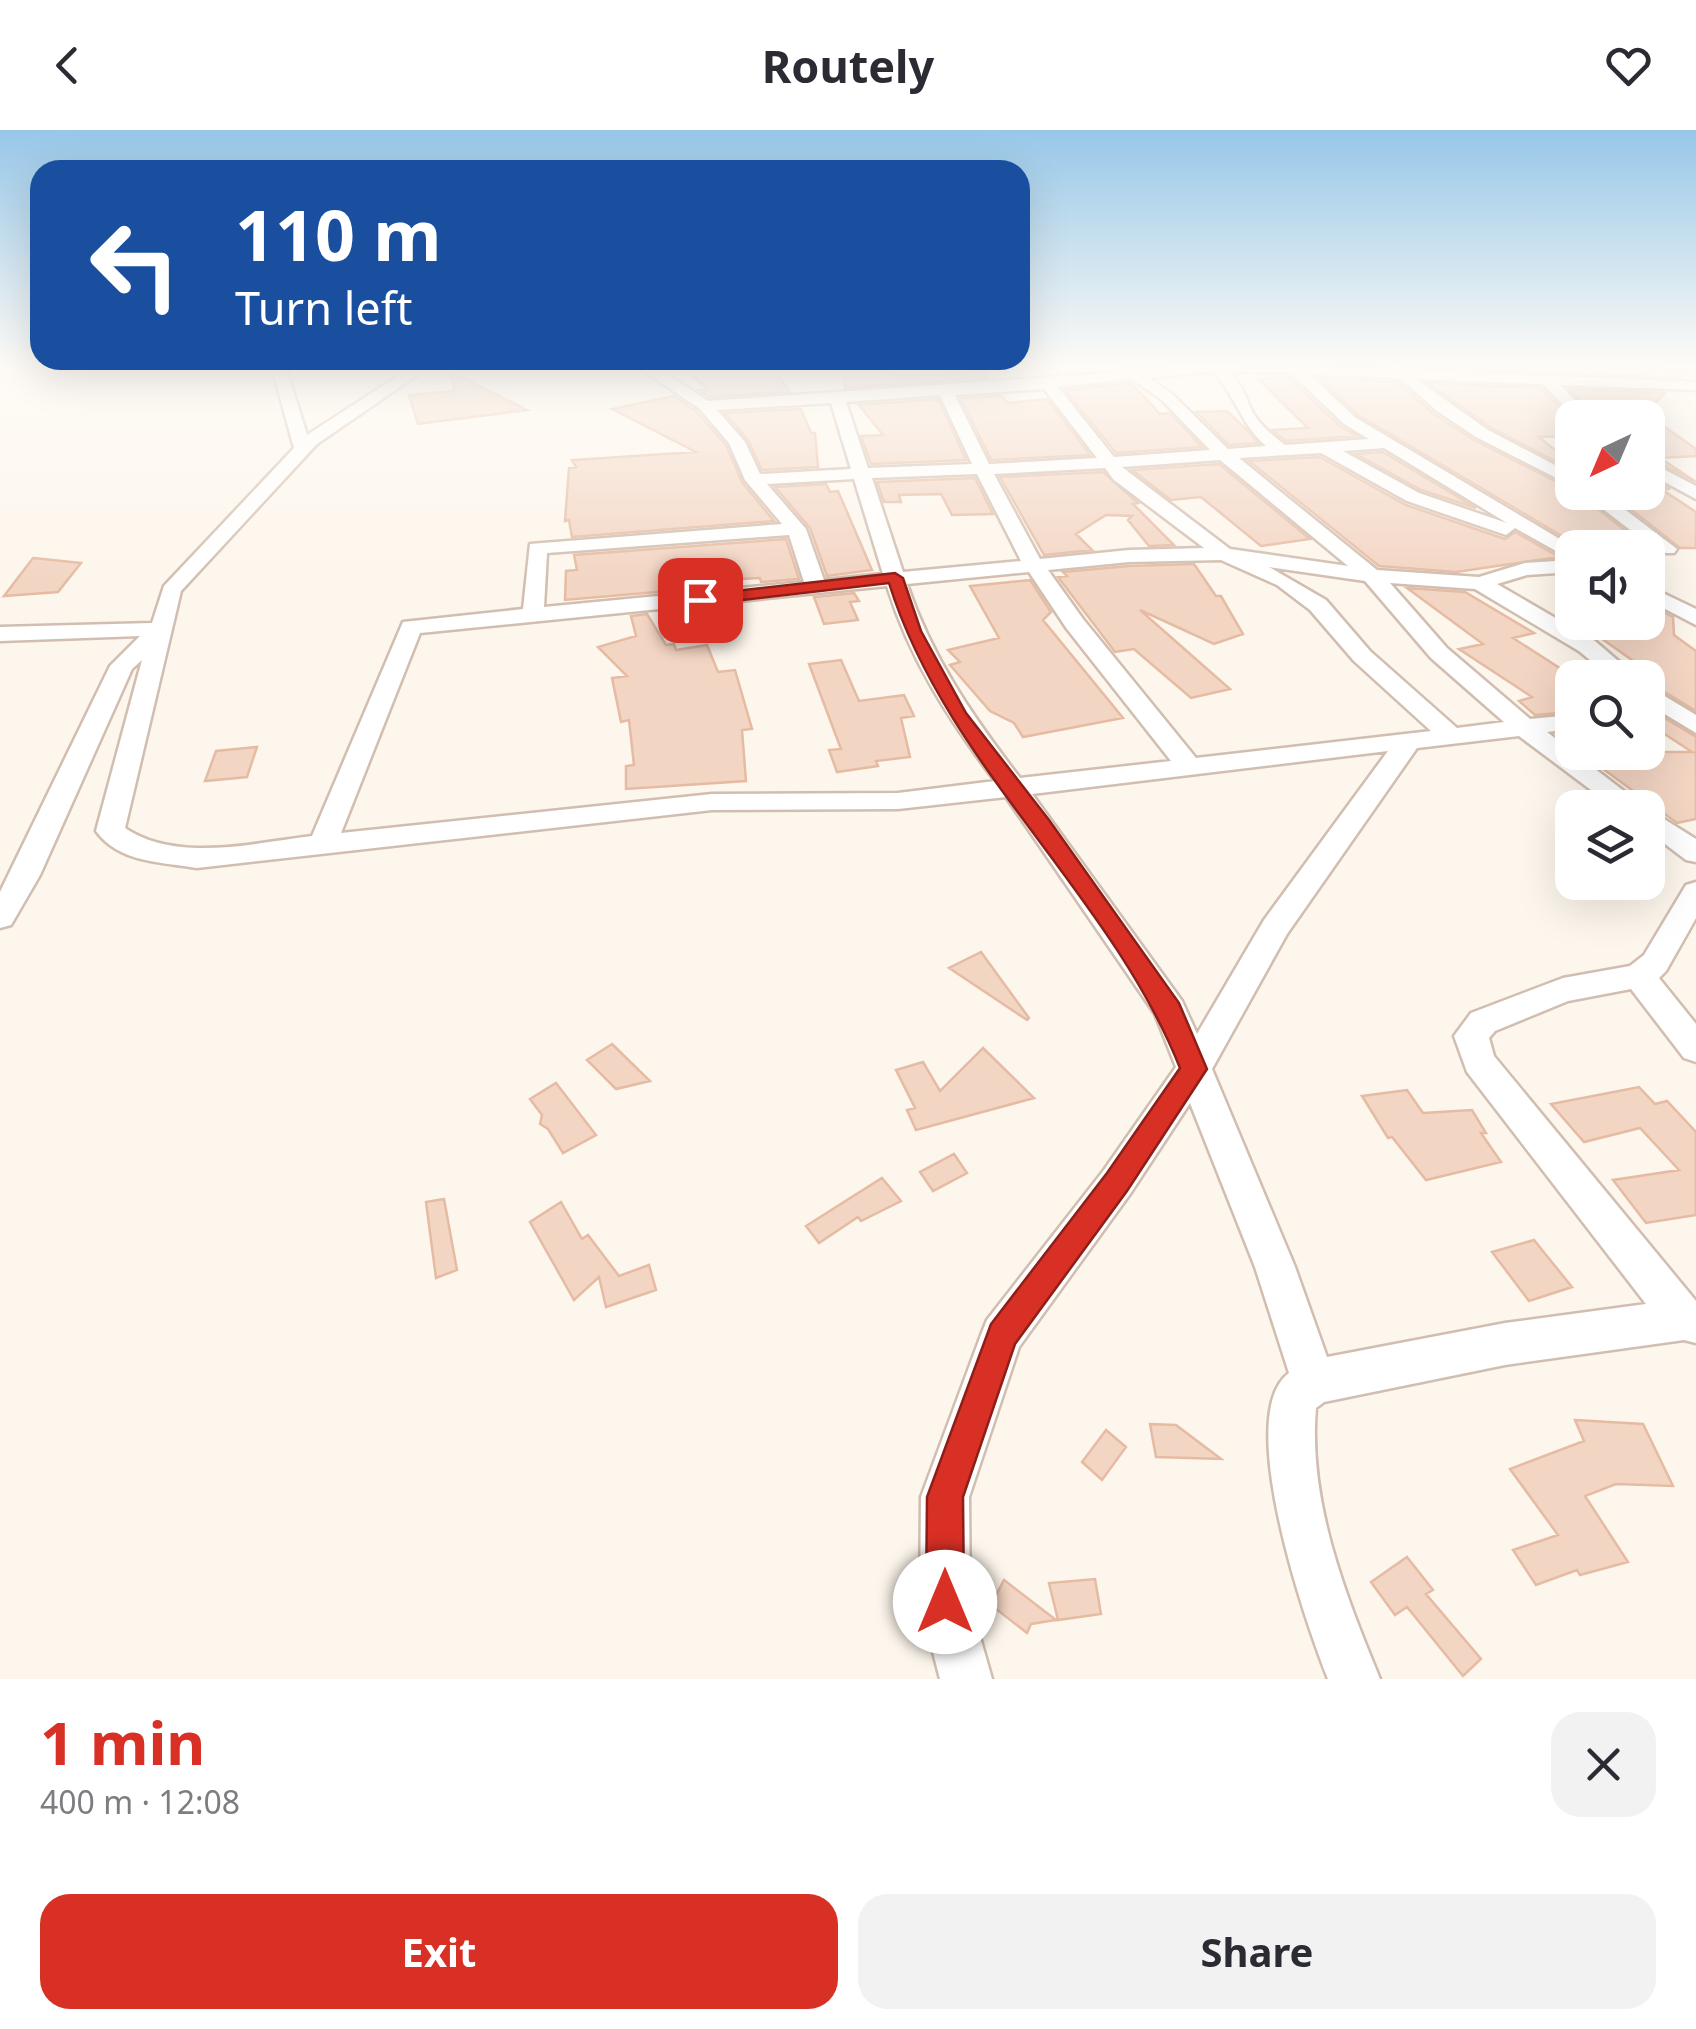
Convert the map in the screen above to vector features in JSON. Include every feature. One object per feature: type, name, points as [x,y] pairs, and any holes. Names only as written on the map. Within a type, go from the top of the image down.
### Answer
[{"type":"street","points":[[300,437],[303,449]]},
{"type":"street","points":[[316,437],[171,590],[110,832],[136,850],[196,858],[712,802],[898,800],[1555,725]]},
{"type":"street","points":[[734,437],[754,480],[796,529],[817,588]]},
{"type":"street","points":[[849,437],[912,631],[958,715],[1170,1010],[1274,1267],[1314,1382]]},
{"type":"street","points":[[968,437],[1002,514],[1035,566],[1075,624],[1189,766]]},
{"type":"street","points":[[1089,437],[1137,490],[1224,554],[1284,581],[1318,605],[1362,656],[1454,738]]},
{"type":"street","points":[[1207,437],[1372,576],[1439,652],[1526,729],[1609,790]]},
{"type":"street","points":[[1265,437],[1278,449]]},
{"type":"street","points":[[1377,437],[1555,545]]},
{"type":"street","points":[[1488,437],[1555,473]]},
{"type":"street","points":[[754,480],[1386,443]]},
{"type":"street","points":[[1322,446],[1413,497],[1548,541]]},
{"type":"street","points":[[1665,476],[1696,494]]},
{"type":"street","points":[[1614,510],[1640,530]]},
{"type":"street","points":[[533,614],[537,548],[796,529]]},
{"type":"street","points":[[323,844],[411,627],[1130,556],[1224,554],[1372,576],[1480,583],[1525,569],[1555,567]]},
{"type":"street","points":[[1480,583],[1604,660]]},
{"type":"street","points":[[1665,601],[1696,618]]},
{"type":"street","points":[[0,634],[161,629]]},
{"type":"street","points":[[0,918],[25,875],[122,666],[161,629]]},
{"type":"street","points":[[1665,701],[1696,700]]},
{"type":"street","points":[[1665,709],[1696,726]]},
{"type":"street","points":[[966,1679],[945,1602],[945,1497],[1002,1335],[1117,1182],[1194,1069],[1274,928],[1408,742]]},
{"type":"street","points":[[1665,831],[1696,854]]},
{"type":"street","points":[[1690,1321],[1478,1062],[1471,1036],[1483,1022],[1564,990],[1639,976],[1655,964],[1696,892]]},
{"type":"street","points":[[1639,976],[1696,1048]]},
{"type":"street","points":[[1354,1679],[1337,1641],[1296,1490],[1290,1420],[1294,1396],[1314,1382],[1506,1344],[1690,1321]]},
{"type":"building","points":[[667,437],[719,437],[742,482],[774,521],[572,537],[569,520],[565,521],[569,468],[576,467],[572,460],[696,452]]},
{"type":"building","points":[[746,437],[815,437],[818,467],[762,470]]},
{"type":"building","points":[[861,437],[956,437],[966,460],[871,464]]},
{"type":"building","points":[[980,437],[1076,437],[1090,455],[991,460]]},
{"type":"building","points":[[1103,437],[1193,437],[1202,447],[1116,453]]},
{"type":"building","points":[[1221,437],[1253,437],[1258,443],[1229,445]]},
{"type":"building","points":[[1281,437],[1339,437],[1286,441]]},
{"type":"building","points":[[1396,437],[1470,437],[1555,481],[1555,510],[1600,510],[1624,530],[1555,532]]},
{"type":"building","points":[[1510,437],[1539,437],[1555,450],[1555,461]]},
{"type":"building","points":[[1665,437],[1679,437],[1696,449],[1696,456],[1665,458]]},
{"type":"building","points":[[1383,452],[1476,508],[1421,490],[1356,454]]},
{"type":"building","points":[[1320,457],[1406,505],[1505,539],[1515,532],[1555,558],[1456,572],[1379,566],[1249,461]]},
{"type":"building","points":[[1665,461],[1696,482],[1665,466]]},
{"type":"building","points":[[1219,464],[1310,539],[1261,546],[1201,497],[1171,500],[1132,470]]},
{"type":"building","points":[[1103,472],[1138,503],[1133,504],[1174,545],[1149,546],[1128,520],[1132,516],[1106,515],[1076,534],[1092,550],[1044,555],[1000,477]]},
{"type":"building","points":[[975,478],[993,514],[952,515],[941,494],[899,495],[901,502],[884,502],[877,482]]},
{"type":"building","points":[[826,484],[830,492],[838,491],[872,570],[827,576],[810,528],[775,487]]},
{"type":"building","points":[[1665,492],[1696,512],[1696,548],[1680,548],[1665,536],[1665,530],[1657,530],[1632,510],[1665,510]]},
{"type":"building","points":[[786,539],[799,579],[761,582],[760,578],[740,579],[740,571],[689,576],[691,589],[565,600],[566,571],[577,570],[574,555]]},
{"type":"building","points":[[33,558],[81,563],[58,592],[4,596]]},
{"type":"building","points":[[1194,564],[1216,596],[1221,596],[1243,634],[1214,644],[1140,610],[1230,689],[1191,698],[1134,649],[1115,652],[1058,577],[1067,576],[1063,572]]},
{"type":"building","points":[[1030,580],[1051,612],[1043,620],[1123,718],[1023,737],[1014,723],[990,711],[950,665],[960,662],[948,650],[999,638],[970,586]]},
{"type":"building","points":[[1407,588],[1465,592],[1534,633],[1513,638],[1555,665],[1555,713],[1535,715],[1519,701],[1532,697],[1459,649],[1483,644]]},
{"type":"building","points":[[854,593],[859,601],[850,602],[858,620],[824,624],[814,597]]},
{"type":"building","points":[[1665,613],[1673,617],[1674,635],[1696,651],[1696,711],[1665,692],[1665,660],[1632,660],[1604,640],[1665,640]]},
{"type":"building","points":[[647,614],[666,645],[674,644],[676,650],[707,645],[718,672],[735,670],[752,729],[742,730],[746,781],[626,789],[626,766],[634,765],[629,720],[621,722],[612,678],[627,676],[598,647],[636,636],[631,616]]},
{"type":"building","points":[[841,660],[859,701],[904,695],[914,716],[901,718],[910,757],[837,772],[829,750],[841,749],[809,664]]},
{"type":"building","points":[[1665,718],[1696,737],[1696,819],[1677,823],[1665,814],[1665,790],[1632,790],[1605,770],[1665,770],[1665,752],[1692,752],[1665,734]]},
{"type":"building","points":[[257,747],[247,777],[205,781],[216,751]]},
{"type":"building","points":[[981,952],[1029,1018],[1027,1020],[949,968]]},
{"type":"building","points":[[612,1044],[650,1081],[616,1089],[587,1060]]},
{"type":"building","points":[[983,1048],[1034,1098],[916,1130],[907,1110],[915,1108],[896,1070],[923,1062],[940,1091]]},
{"type":"building","points":[[556,1083],[596,1135],[563,1153],[548,1129],[540,1124],[542,1115],[530,1099]]},
{"type":"building","points":[[1639,1087],[1655,1104],[1667,1101],[1696,1132],[1696,1215],[1646,1223],[1613,1180],[1679,1170],[1640,1128],[1584,1142],[1551,1104]]},
{"type":"building","points":[[1407,1090],[1423,1113],[1472,1110],[1486,1133],[1481,1133],[1501,1162],[1426,1180],[1392,1137],[1388,1138],[1362,1096]]},
{"type":"building","points":[[954,1154],[967,1173],[933,1191],[920,1172]]},
{"type":"building","points":[[882,1178],[901,1201],[861,1221],[858,1217],[819,1243],[806,1226]]},
{"type":"building","points":[[444,1199],[457,1270],[436,1278],[426,1202]]},
{"type":"building","points":[[561,1202],[582,1239],[588,1235],[619,1276],[649,1265],[656,1290],[606,1307],[599,1277],[574,1300],[530,1222]]},
{"type":"building","points":[[1534,1240],[1572,1287],[1529,1301],[1492,1252]]},
{"type":"building","points":[[1575,1420],[1643,1424],[1673,1486],[1616,1484],[1585,1496],[1628,1562],[1580,1575],[1577,1570],[1536,1585],[1513,1550],[1558,1535],[1510,1469],[1584,1441]]},
{"type":"building","points":[[1150,1424],[1176,1425],[1221,1459],[1156,1457]]},
{"type":"building","points":[[1106,1430],[1126,1447],[1102,1480],[1082,1462]]},
{"type":"building","points":[[1407,1557],[1433,1590],[1426,1594],[1481,1659],[1463,1676],[1407,1607],[1395,1615],[1371,1582]]},
{"type":"building","points":[[1095,1579],[1101,1614],[1058,1620],[1049,1583]]},
{"type":"building","points":[[1004,1580],[1056,1620],[1031,1624],[1027,1633],[991,1605]]},
{"type":"route","points":[[700,600],[895,578],[912,631],[958,715],[1042,825],[1170,1010],[1194,1069],[1117,1182],[1002,1335],[945,1497],[945,1602]]}]
